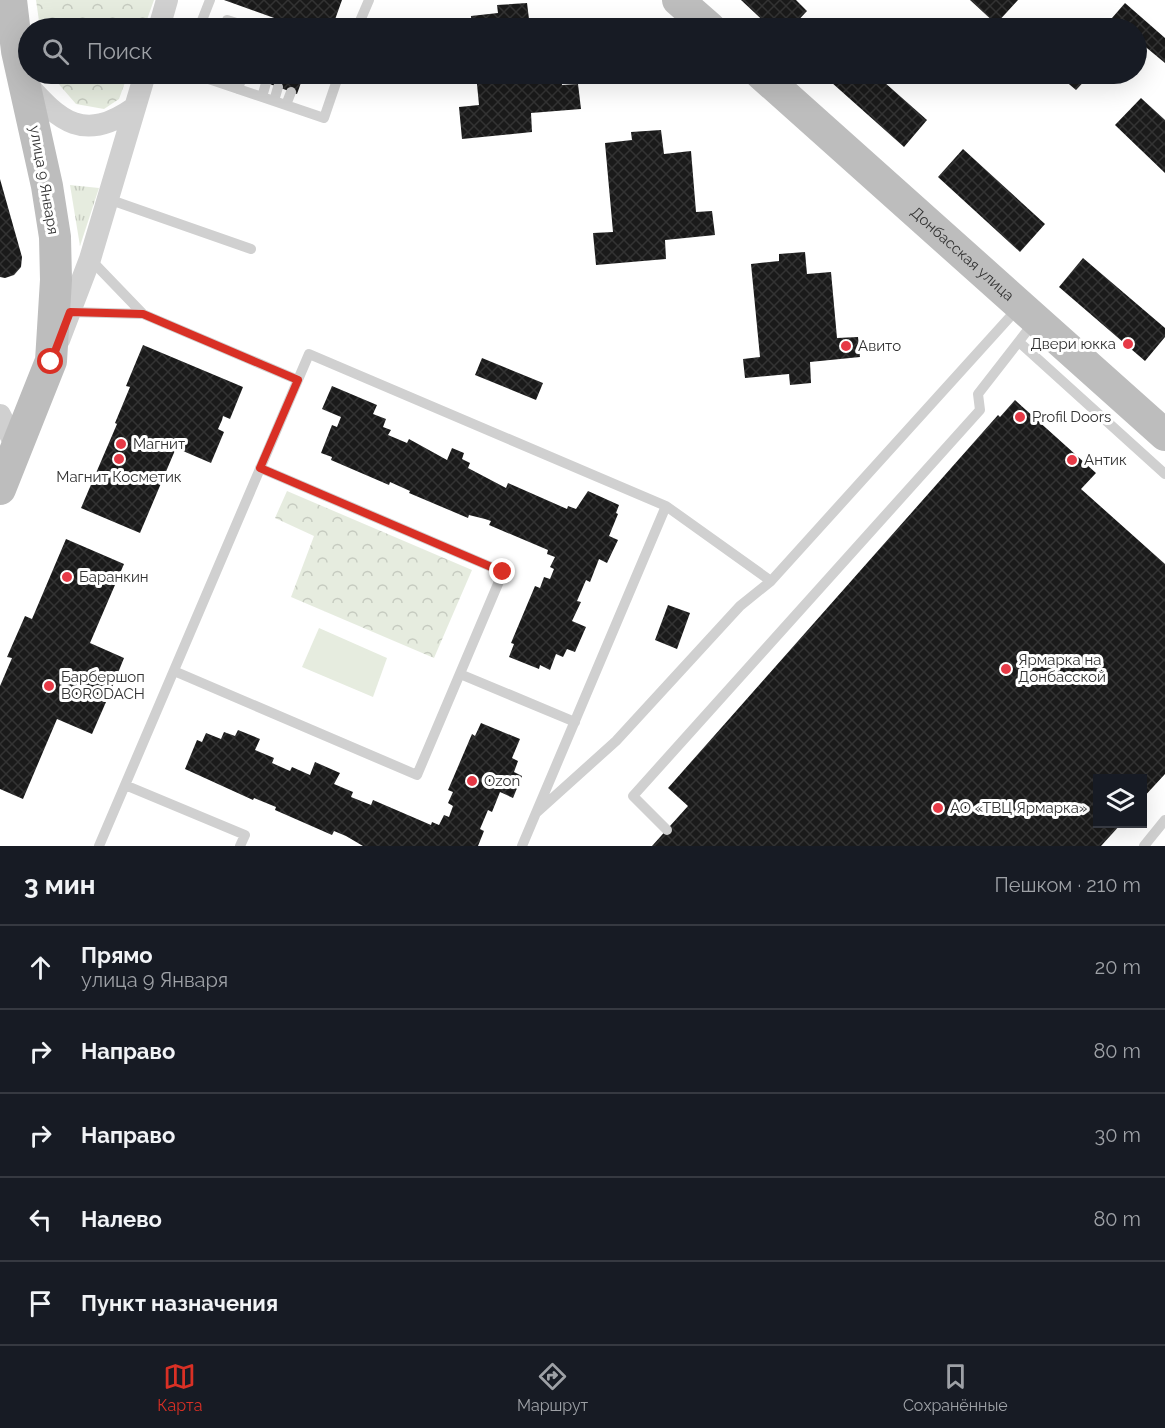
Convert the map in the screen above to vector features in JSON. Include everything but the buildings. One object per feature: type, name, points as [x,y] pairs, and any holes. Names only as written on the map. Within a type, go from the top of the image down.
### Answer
[{"type":"street","points":[[162,18],[167,0]]},
{"type":"street","points":[[678,0],[699,18]]},
{"type":"street","name":"улица 9 Января","points":[[8,7],[18,53]]},
{"type":"street","name":"улица 9 Января","points":[[25,84],[48,186],[55,237],[56,280],[51,362]]},
{"type":"street","points":[[27,84],[48,108],[72,124],[85,127],[103,124],[122,117],[134,108]]},
{"type":"street","name":"улица 9 Января","points":[[0,489],[90,259],[142,84]]},
{"type":"street","name":"Донбасская улица","points":[[772,84],[1025,322],[1165,435]]},
{"type":"street","points":[[0,415],[17,448]]},
{"type":"lane","points":[[203,18],[210,0]]},
{"type":"lane","points":[[361,18],[369,0]]},
{"type":"lane","points":[[231,84],[238,89],[324,118],[336,84]]},
{"type":"lane","points":[[238,89],[240,84]]},
{"type":"lane","points":[[262,97],[266,84]]},
{"type":"lane","points":[[273,101],[278,87]]},
{"type":"lane","points":[[286,105],[291,92]]},
{"type":"lane","points":[[108,199],[252,249]]},
{"type":"lane","points":[[90,259],[143,314]]},
{"type":"lane","points":[[70,312],[143,314],[298,380]]},
{"type":"lane","points":[[1025,322],[1165,474]]},
{"type":"lane","points":[[536,813],[616,741],[740,606],[771,581],[1025,322]]},
{"type":"lane","points":[[667,830],[633,796],[980,410],[978,394],[1025,322]]},
{"type":"lane","points":[[99,846],[309,354],[666,506],[771,581]]},
{"type":"lane","points":[[174,671],[417,775],[460,674],[503,572],[260,468]]},
{"type":"lane","points":[[522,846],[666,506]]},
{"type":"lane","points":[[460,674],[575,722]]},
{"type":"lane","points":[[125,785],[245,835],[240,846]]},
{"type":"lane","points":[[1144,846],[1165,820]]},
{"type":"green space","points":[[36,0],[154,0],[148,18],[39,18]]},
{"type":"green space","points":[[59,84],[124,84],[119,99],[104,109],[76,104]]},
{"type":"green space","points":[[70,185],[99,188],[80,246]]},
{"type":"green space","points":[[287,491],[472,570],[434,658],[291,597],[314,536],[275,518]]},
{"type":"green space","points":[[319,628],[387,658],[373,697],[302,667]]},
{"type":"place","name":"Двери юкка","points":[[1128,344]]},
{"type":"place","name":"Авито","points":[[846,346]]},
{"type":"place","name":"Profil Doors","points":[[1020,417]]},
{"type":"place","name":"Магнит","points":[[121,444]]},
{"type":"place","name":"Магнит Косметик","points":[[119,459]]},
{"type":"place","name":"Антик","points":[[1072,460]]},
{"type":"place","name":"Баранкин","points":[[67,577]]},
{"type":"place","name":"Ярмарка на Донбасской","points":[[1006,669]]},
{"type":"place","name":"Барбершоп BORODACH","points":[[49,686]]},
{"type":"place","name":"Ozon","points":[[472,781]]},
{"type":"place","name":"АО «ТВЦ Ярмарка»","points":[[938,808]]},
{"type":"route","points":[[51,362],[70,312],[143,314],[298,380],[260,468],[503,572]]}]
